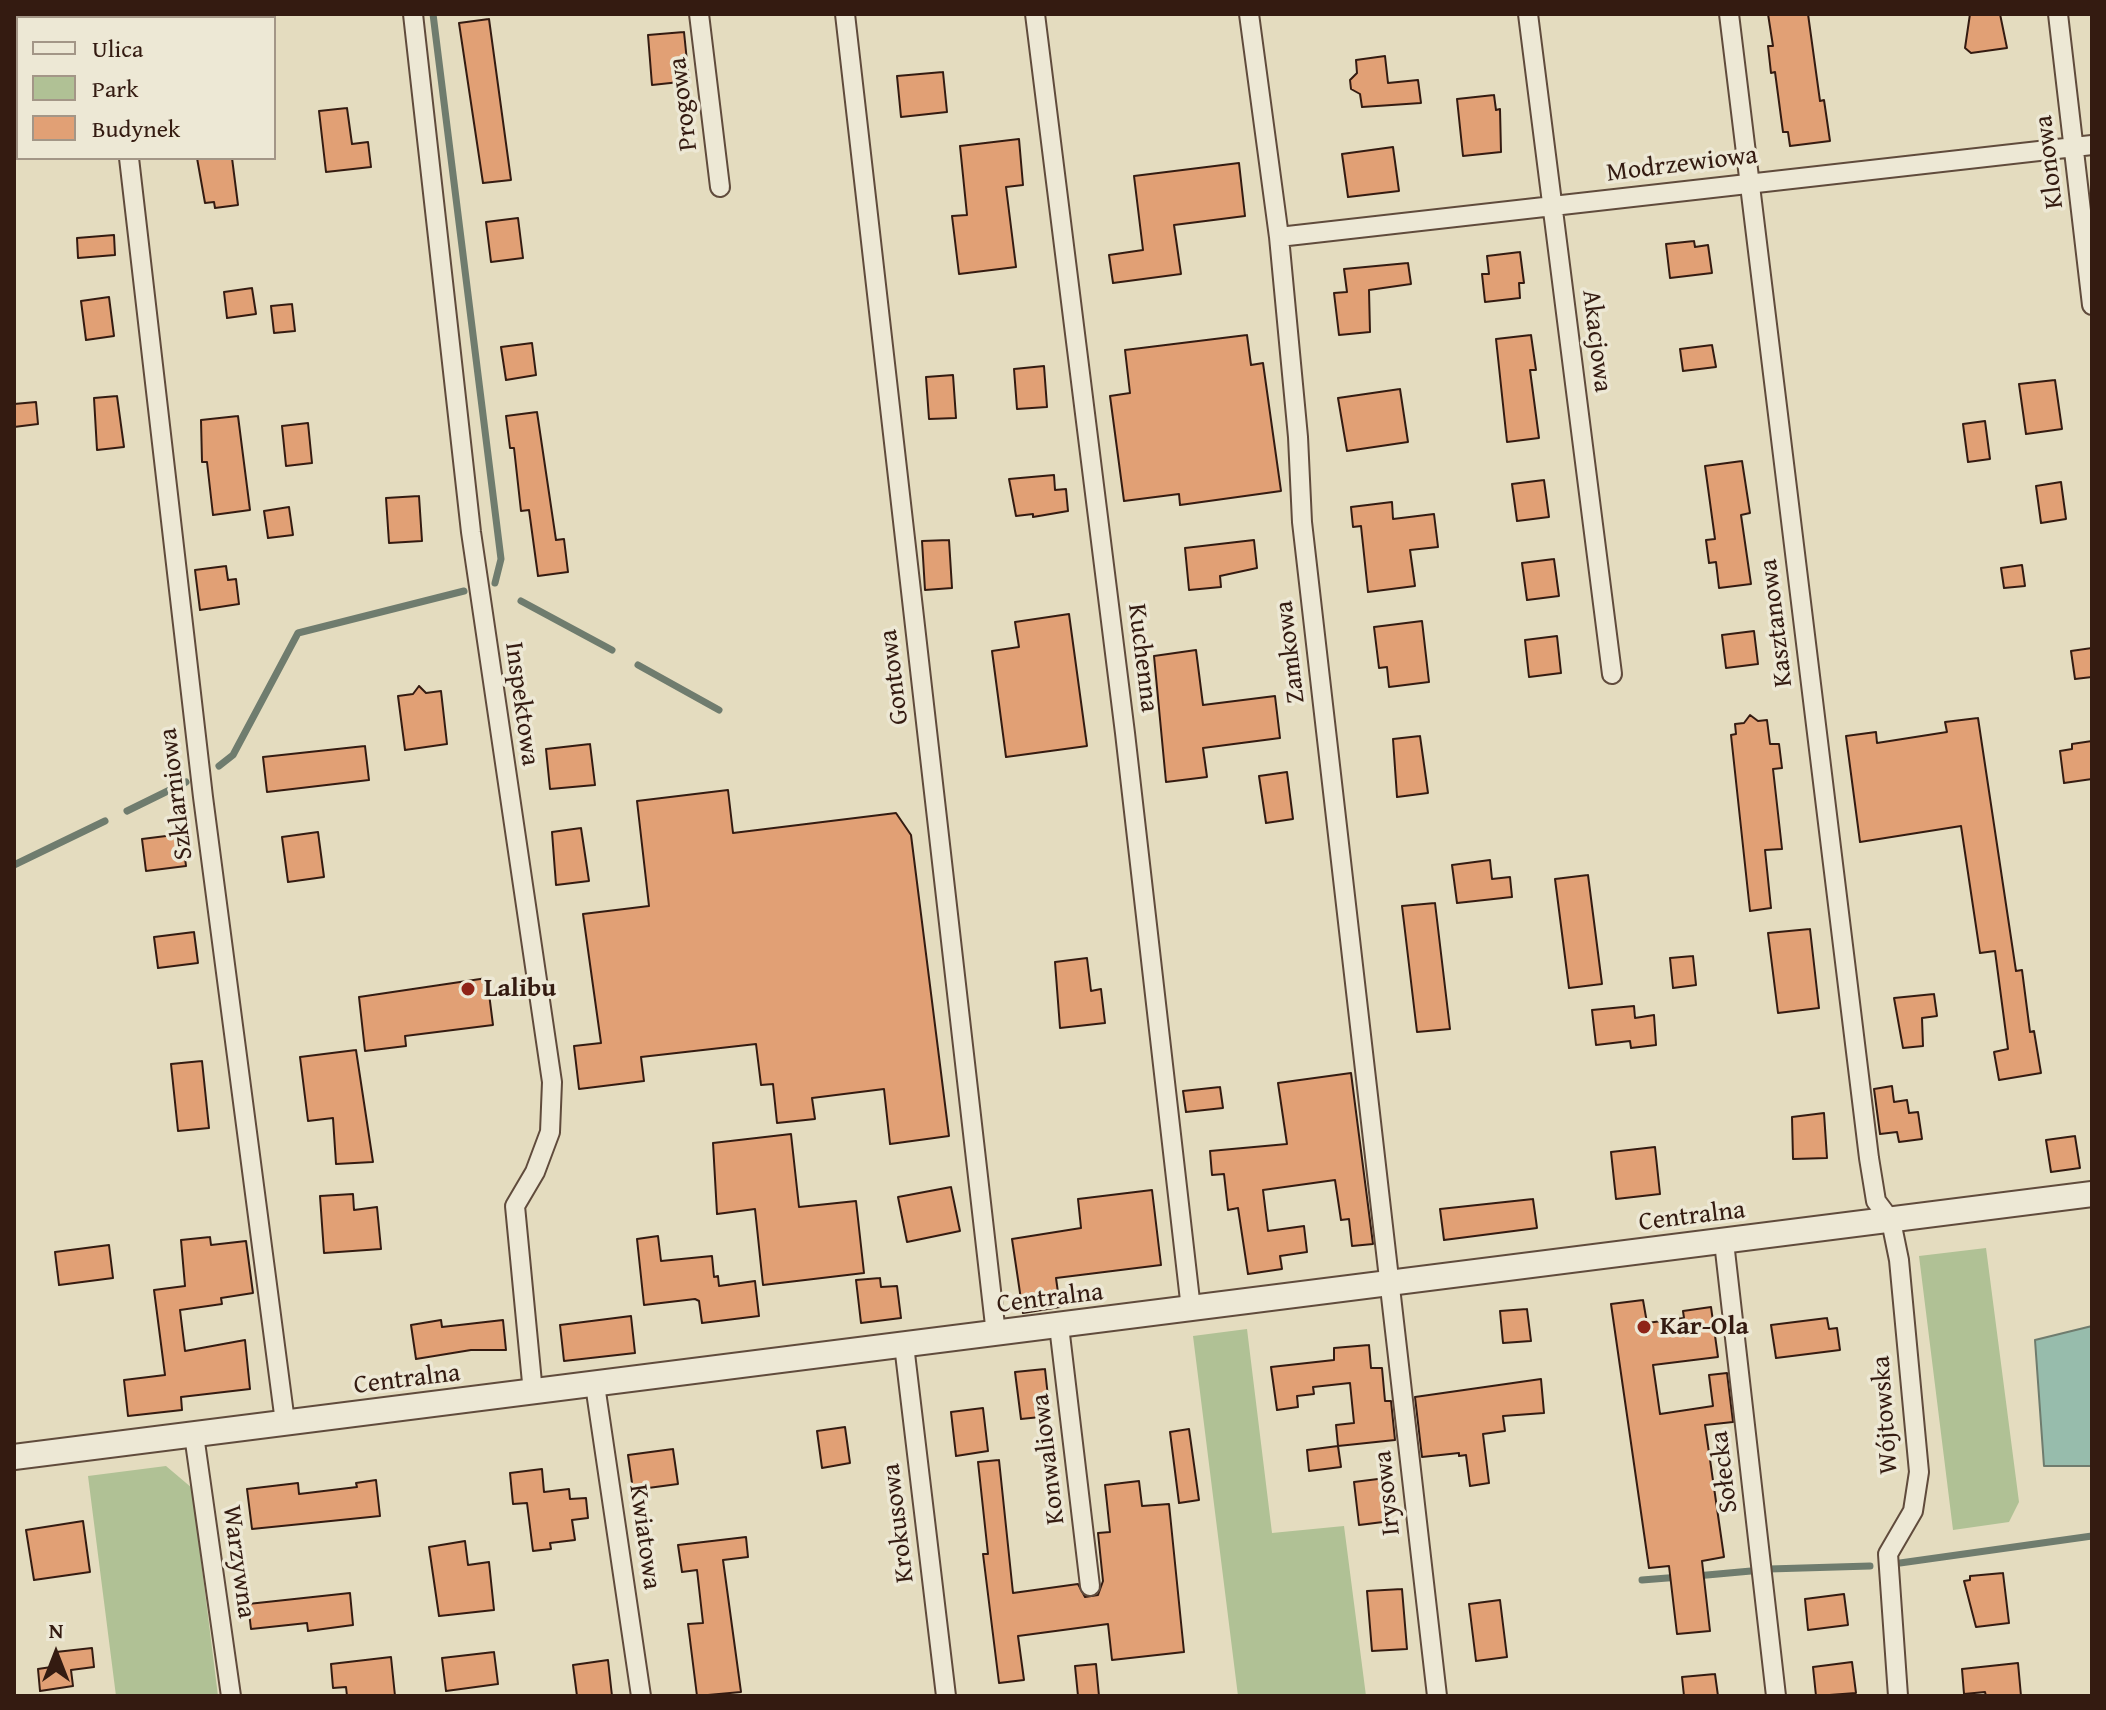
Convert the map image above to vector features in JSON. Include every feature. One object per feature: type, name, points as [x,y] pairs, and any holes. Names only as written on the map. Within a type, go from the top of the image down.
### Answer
[{"type":"street","name":"Inspektowa","points":[[413,14],[471,532],[552,1082],[550,1132],[535,1172],[515,1206],[533,1393]]},
{"type":"street","name":"Progowa","points":[[699,14],[720,187]]},
{"type":"street","name":"Gontowa","points":[[845,14],[996,1334]]},
{"type":"street","name":"Kuchenna","points":[[1035,14],[1125,733],[1191,1309]]},
{"type":"street","name":"Zamkowa","points":[[1249,14],[1279,237],[1298,437],[1302,522],[1391,1284]]},
{"type":"street","name":"Akacjowa","points":[[1528,14],[1612,674]]},
{"type":"street","name":"Kasztanowa","points":[[1729,14],[1869,1158],[1876,1201],[1891,1221]]},
{"type":"street","name":"Klonowa","points":[[2058,14],[2083,146],[2092,305]]},
{"type":"street","name":"Modrzewiowa","points":[[1279,237],[2083,146]]},
{"type":"street","name":"Szklarniowa","points":[[129,160],[203,797],[285,1422]]},
{"type":"street","name":"Centralna","points":[[14,1457],[2092,1194]]},
{"type":"street","name":"Wójtowska","points":[[1891,1221],[1899,1260],[1919,1472],[1913,1511],[1888,1554],[1898,1696]]},
{"type":"street","name":"Sołecka","points":[[1724,1242],[1776,1696]]},
{"type":"street","name":"Irysowa","points":[[1391,1284],[1437,1696]]},
{"type":"street","name":"Konwaliowa","points":[[1059,1326],[1090,1586]]},
{"type":"street","name":"Krokusowa","points":[[904,1345],[946,1696]]},
{"type":"street","name":"Kwiatowa","points":[[595,1385],[641,1696]]},
{"type":"street","name":"Warzywna","points":[[194,1435],[231,1696]]},
{"type":"green space","points":[[1986,1248],[2019,1502],[2009,1522],[1953,1530],[1919,1256]]},
{"type":"green space","points":[[1247,1329],[1272,1533],[1344,1526],[1366,1696],[1238,1696],[1193,1336]]},
{"type":"green space","points":[[166,1466],[192,1488],[218,1696],[116,1696],[88,1476]]},
{"type":"shaded area","points":[[2092,1326],[2092,1466],[2044,1466],[2035,1340]]},
{"type":"building","points":[[1768,14],[1808,14],[1820,101],[1824,100],[1830,141],[1790,146],[1788,132],[1783,132],[1775,72],[1771,73],[1768,46],[1773,46]]},
{"type":"building","points":[[1970,14],[2000,14],[2007,48],[1971,53],[1965,48]]},
{"type":"building","points":[[489,19],[511,180],[483,183],[459,23]]},
{"type":"building","points":[[684,32],[689,81],[652,85],[648,35]]},
{"type":"building","points":[[1385,56],[1388,83],[1418,80],[1421,103],[1362,107],[1360,94],[1351,89],[1350,80],[1357,73],[1356,60]]},
{"type":"building","points":[[943,72],[947,112],[901,117],[897,76]]},
{"type":"building","points":[[1494,95],[1496,110],[1500,109],[1501,152],[1463,156],[1457,99]]},
{"type":"building","points":[[347,108],[352,144],[368,142],[371,167],[326,172],[319,111]]},
{"type":"building","points":[[1019,139],[1023,185],[1006,187],[1016,267],[959,274],[952,216],[967,215],[960,146]]},
{"type":"building","points":[[1393,147],[1399,191],[1348,197],[1342,154]]},
{"type":"building","points":[[197,160],[232,160],[238,205],[215,208],[214,202],[205,203]]},
{"type":"building","points":[[1239,163],[1245,216],[1174,225],[1181,274],[1113,283],[1109,255],[1143,250],[1134,176]]},
{"type":"building","points":[[518,218],[523,258],[491,262],[486,222]]},
{"type":"building","points":[[114,235],[115,255],[78,258],[77,238]]},
{"type":"building","points":[[1694,241],[1695,247],[1708,245],[1712,273],[1670,278],[1666,244]]},
{"type":"building","points":[[1520,252],[1524,283],[1519,283],[1520,298],[1485,302],[1482,274],[1489,274],[1487,256]]},
{"type":"building","points":[[1408,263],[1411,284],[1369,290],[1370,332],[1339,335],[1334,293],[1347,292],[1344,269]]},
{"type":"building","points":[[252,288],[256,314],[227,318],[224,292]]},
{"type":"building","points":[[109,297],[114,336],[86,340],[81,301]]},
{"type":"building","points":[[292,304],[295,331],[274,333],[271,306]]},
{"type":"building","points":[[1247,335],[1251,365],[1263,363],[1281,491],[1180,505],[1179,494],[1124,501],[1110,396],[1130,393],[1125,350]]},
{"type":"building","points":[[1531,335],[1536,370],[1530,370],[1539,438],[1507,442],[1496,339]]},
{"type":"building","points":[[532,343],[536,375],[506,380],[501,347]]},
{"type":"building","points":[[1712,345],[1716,367],[1683,371],[1680,349]]},
{"type":"building","points":[[1044,366],[1047,407],[1017,409],[1014,369]]},
{"type":"building","points":[[953,375],[956,418],[929,419],[926,377]]},
{"type":"building","points":[[2055,380],[2062,429],[2026,434],[2019,384]]},
{"type":"building","points":[[1400,389],[1408,442],[1347,451],[1338,398]]},
{"type":"building","points":[[117,396],[124,447],[97,450],[94,398]]},
{"type":"building","points":[[36,402],[38,424],[14,427],[14,404]]},
{"type":"building","points":[[537,412],[556,540],[564,539],[568,572],[538,576],[529,510],[521,511],[514,448],[510,448],[506,416]]},
{"type":"building","points":[[238,416],[250,510],[213,515],[207,462],[202,462],[201,420]]},
{"type":"building","points":[[1985,421],[1990,459],[1968,462],[1963,424]]},
{"type":"building","points":[[308,423],[312,463],[286,466],[282,426]]},
{"type":"building","points":[[1742,461],[1750,513],[1741,515],[1751,584],[1719,588],[1716,562],[1709,563],[1706,540],[1715,539],[1705,466]]},
{"type":"building","points":[[1054,475],[1055,490],[1066,489],[1068,511],[1033,517],[1033,514],[1016,516],[1009,479]]},
{"type":"building","points":[[1544,480],[1549,517],[1517,521],[1512,484]]},
{"type":"building","points":[[2061,482],[2066,519],[2041,523],[2036,486]]},
{"type":"building","points":[[419,496],[422,541],[389,543],[386,498]]},
{"type":"building","points":[[1392,502],[1393,519],[1434,514],[1438,547],[1410,550],[1415,586],[1368,592],[1361,526],[1353,527],[1351,507]]},
{"type":"building","points":[[289,507],[293,535],[268,538],[264,511]]},
{"type":"building","points":[[949,540],[952,588],[925,590],[922,541]]},
{"type":"building","points":[[1254,540],[1257,568],[1220,576],[1221,587],[1189,590],[1185,548]]},
{"type":"building","points":[[1554,559],[1559,596],[1527,600],[1522,563]]},
{"type":"building","points":[[2022,565],[2025,586],[2004,588],[2001,568]]},
{"type":"building","points":[[226,566],[228,580],[236,579],[239,604],[200,610],[195,570]]},
{"type":"building","points":[[1069,614],[1087,746],[1006,757],[992,651],[1019,647],[1015,622]]},
{"type":"building","points":[[1422,621],[1429,682],[1389,687],[1387,667],[1379,668],[1374,627]]},
{"type":"building","points":[[1754,631],[1758,664],[1726,668],[1722,635]]},
{"type":"building","points":[[1557,636],[1561,673],[1529,677],[1525,640]]},
{"type":"building","points":[[2092,648],[2092,677],[2075,679],[2071,651]]},
{"type":"building","points":[[1196,650],[1203,705],[1275,696],[1280,738],[1203,748],[1207,777],[1166,782],[1154,656]]},
{"type":"building","points":[[419,686],[426,693],[441,691],[447,744],[405,750],[398,696],[413,694]]},
{"type":"building","points":[[1750,715],[1758,721],[1767,720],[1770,744],[1779,744],[1782,768],[1773,769],[1782,849],[1765,850],[1771,908],[1750,911],[1731,735],[1736,734],[1735,724],[1744,723]]},
{"type":"building","points":[[1978,718],[2016,971],[2022,970],[2030,1032],[2034,1031],[2041,1073],[1999,1080],[1994,1052],[2008,1049],[1995,951],[1980,953],[1961,826],[1860,842],[1846,736],[1876,732],[1877,743],[1947,732],[1945,722]]},
{"type":"building","points":[[1420,736],[1428,793],[1397,797],[1393,739]]},
{"type":"building","points":[[2092,741],[2092,779],[2064,783],[2060,751],[2072,749],[2072,744]]},
{"type":"building","points":[[590,744],[595,785],[550,789],[546,749]]},
{"type":"building","points":[[365,746],[369,780],[267,792],[263,757]]},
{"type":"building","points":[[1287,772],[1293,819],[1266,823],[1259,776]]},
{"type":"building","points":[[728,790],[733,833],[896,813],[911,835],[949,1136],[890,1144],[884,1089],[812,1098],[815,1119],[777,1123],[773,1084],[761,1085],[756,1044],[641,1057],[644,1081],[579,1089],[574,1046],[601,1043],[583,914],[649,906],[637,801]]},
{"type":"building","points":[[581,828],[589,881],[556,885],[552,832]]},
{"type":"building","points":[[318,832],[324,877],[288,882],[282,837]]},
{"type":"building","points":[[182,834],[186,866],[146,871],[142,839]]},
{"type":"building","points":[[1490,860],[1492,879],[1510,877],[1512,897],[1457,903],[1452,865]]},
{"type":"building","points":[[1588,875],[1602,984],[1569,988],[1555,879]]},
{"type":"building","points":[[1435,903],[1450,1029],[1417,1032],[1402,906]]},
{"type":"building","points":[[1810,929],[1819,1008],[1778,1013],[1768,933]]},
{"type":"building","points":[[194,932],[198,963],[158,968],[154,937]]},
{"type":"building","points":[[1693,956],[1696,985],[1673,988],[1670,958]]},
{"type":"building","points":[[1087,958],[1091,991],[1101,989],[1105,1023],[1060,1028],[1055,962]]},
{"type":"building","points":[[487,978],[493,1025],[405,1036],[406,1046],[365,1051],[359,997]]},
{"type":"building","points":[[1934,994],[1937,1016],[1922,1018],[1923,1046],[1903,1048],[1894,998]]},
{"type":"building","points":[[1634,1006],[1635,1018],[1654,1015],[1656,1045],[1631,1048],[1630,1041],[1596,1045],[1592,1010]]},
{"type":"building","points":[[356,1050],[373,1162],[336,1164],[333,1118],[308,1121],[300,1057]]},
{"type":"building","points":[[202,1061],[209,1128],[178,1131],[171,1064]]},
{"type":"building","points":[[1351,1073],[1373,1244],[1352,1246],[1349,1219],[1341,1220],[1335,1180],[1263,1190],[1268,1231],[1304,1226],[1307,1252],[1280,1256],[1282,1269],[1248,1274],[1238,1208],[1228,1210],[1224,1174],[1212,1175],[1210,1151],[1287,1144],[1278,1083]]},
{"type":"building","points":[[1892,1086],[1894,1102],[1907,1100],[1909,1113],[1918,1112],[1922,1139],[1899,1142],[1897,1132],[1880,1134],[1874,1089]]},
{"type":"building","points":[[1220,1087],[1223,1108],[1186,1112],[1183,1091]]},
{"type":"building","points":[[1824,1113],[1827,1158],[1793,1159],[1792,1117]]},
{"type":"building","points":[[791,1134],[799,1207],[856,1201],[864,1273],[763,1285],[755,1209],[717,1214],[713,1143]]},
{"type":"building","points":[[2075,1136],[2080,1168],[2051,1172],[2046,1140]]},
{"type":"building","points":[[1655,1147],[1660,1194],[1616,1199],[1611,1152]]},
{"type":"building","points":[[951,1187],[960,1231],[907,1242],[898,1197]]},
{"type":"building","points":[[1152,1190],[1161,1265],[1056,1278],[1060,1307],[1023,1313],[1012,1239],[1081,1228],[1078,1199]]},
{"type":"building","points":[[353,1194],[354,1210],[377,1207],[381,1249],[324,1253],[320,1196]]},
{"type":"building","points":[[1533,1199],[1537,1228],[1444,1240],[1440,1209]]},
{"type":"building","points":[[658,1236],[661,1261],[712,1256],[714,1277],[718,1276],[719,1286],[755,1281],[759,1316],[702,1323],[699,1301],[695,1299],[644,1305],[637,1239]]},
{"type":"building","points":[[210,1237],[211,1245],[246,1241],[253,1293],[221,1298],[222,1304],[180,1310],[185,1351],[245,1340],[250,1389],[181,1397],[182,1410],[128,1416],[124,1380],[165,1375],[154,1290],[185,1286],[181,1240]]},
{"type":"building","points":[[109,1245],[113,1278],[59,1285],[55,1252]]},
{"type":"building","points":[[880,1278],[881,1287],[897,1286],[901,1318],[861,1323],[856,1280]]},
{"type":"building","points":[[1643,1300],[1647,1323],[1684,1318],[1683,1311],[1711,1307],[1718,1357],[1653,1365],[1660,1414],[1713,1406],[1709,1375],[1727,1373],[1733,1422],[1705,1425],[1724,1557],[1702,1561],[1710,1631],[1677,1634],[1669,1566],[1649,1568],[1611,1304]]},
{"type":"building","points":[[1527,1309],[1531,1341],[1503,1343],[1500,1311]]},
{"type":"building","points":[[631,1316],[635,1353],[564,1361],[560,1325]]},
{"type":"building","points":[[1827,1318],[1829,1329],[1837,1328],[1840,1350],[1776,1358],[1771,1325]]},
{"type":"building","points":[[441,1320],[442,1327],[503,1320],[506,1350],[471,1350],[416,1359],[411,1325]]},
{"type":"building","points":[[1369,1345],[1371,1368],[1382,1368],[1385,1401],[1391,1401],[1395,1440],[1338,1446],[1336,1425],[1354,1423],[1350,1383],[1313,1387],[1314,1394],[1297,1396],[1298,1407],[1277,1410],[1271,1367],[1334,1360],[1334,1348]]},
{"type":"building","points":[[1045,1369],[1050,1416],[1021,1419],[1015,1372]]},
{"type":"building","points":[[1541,1379],[1544,1413],[1503,1416],[1505,1431],[1483,1434],[1489,1483],[1470,1486],[1466,1455],[1422,1457],[1415,1397]]},
{"type":"building","points":[[983,1408],[988,1451],[956,1456],[951,1412]]},
{"type":"building","points":[[845,1427],[850,1463],[822,1468],[817,1431]]},
{"type":"building","points":[[1189,1429],[1199,1500],[1179,1503],[1170,1432]]},
{"type":"building","points":[[1338,1446],[1341,1467],[1309,1471],[1307,1450]]},
{"type":"building","points":[[673,1449],[678,1484],[633,1490],[628,1455]]},
{"type":"building","points":[[999,1460],[1013,1593],[1078,1584],[1085,1597],[1098,1595],[1103,1581],[1098,1533],[1110,1532],[1105,1485],[1139,1481],[1142,1506],[1169,1504],[1184,1652],[1112,1660],[1108,1624],[1018,1636],[1024,1680],[999,1683],[983,1554],[988,1554],[978,1462]]},
{"type":"building","points":[[542,1469],[544,1492],[569,1489],[570,1499],[586,1498],[588,1518],[572,1520],[575,1540],[550,1543],[551,1549],[533,1551],[527,1503],[513,1504],[510,1473]]},
{"type":"building","points":[[1386,1478],[1391,1521],[1359,1525],[1354,1482]]},
{"type":"building","points":[[376,1480],[380,1516],[252,1529],[247,1489],[298,1483],[299,1494],[357,1487],[356,1483]]},
{"type":"building","points":[[83,1521],[90,1572],[34,1580],[26,1530]]},
{"type":"building","points":[[746,1537],[748,1557],[723,1560],[741,1692],[697,1696],[688,1624],[703,1623],[697,1570],[682,1572],[678,1545]]},
{"type":"building","points":[[465,1541],[468,1565],[489,1562],[494,1610],[439,1616],[429,1547]]},
{"type":"building","points":[[2003,1573],[2009,1623],[1976,1627],[1964,1581],[1970,1580],[1970,1576]]},
{"type":"building","points":[[1402,1589],[1407,1649],[1372,1651],[1367,1591]]},
{"type":"building","points":[[350,1593],[353,1625],[308,1631],[307,1623],[251,1629],[248,1604]]},
{"type":"building","points":[[1844,1594],[1848,1625],[1808,1630],[1805,1599]]},
{"type":"building","points":[[1500,1600],[1507,1657],[1476,1661],[1469,1604]]},
{"type":"building","points":[[92,1648],[94,1667],[71,1670],[73,1686],[40,1691],[38,1669],[58,1666],[56,1652]]},
{"type":"building","points":[[494,1652],[498,1684],[446,1691],[442,1658]]},
{"type":"building","points":[[391,1657],[395,1696],[347,1696],[346,1687],[333,1688],[331,1664]]},
{"type":"building","points":[[608,1660],[612,1696],[577,1696],[573,1665]]},
{"type":"building","points":[[1852,1662],[1856,1693],[1816,1696],[1813,1667]]},
{"type":"building","points":[[2018,1663],[2021,1696],[1986,1696],[1985,1692],[1964,1694],[1962,1669]]},
{"type":"building","points":[[1096,1664],[1099,1696],[1078,1696],[1075,1666]]},
{"type":"building","points":[[1715,1674],[1718,1696],[1684,1696],[1682,1677]]},
{"type":"waterway","points":[[433,14],[501,559],[495,583]]},
{"type":"waterway","points":[[219,766],[233,755],[298,633],[464,591]]},
{"type":"waterway","points":[[521,601],[612,650]]},
{"type":"waterway","points":[[638,665],[719,710]]},
{"type":"waterway","points":[[127,811],[186,782]]},
{"type":"waterway","points":[[14,865],[105,821]]},
{"type":"waterway","points":[[1900,1563],[2092,1536]]},
{"type":"waterway","points":[[1769,1569],[1870,1566]]},
{"type":"waterway","points":[[1696,1576],[1751,1571]]},
{"type":"waterway","points":[[1642,1580],[1680,1577]]},
{"type":"place","name":"Lalibu","points":[[468,989]]},
{"type":"place","name":"Kar-Ola","points":[[1644,1327]]}]
